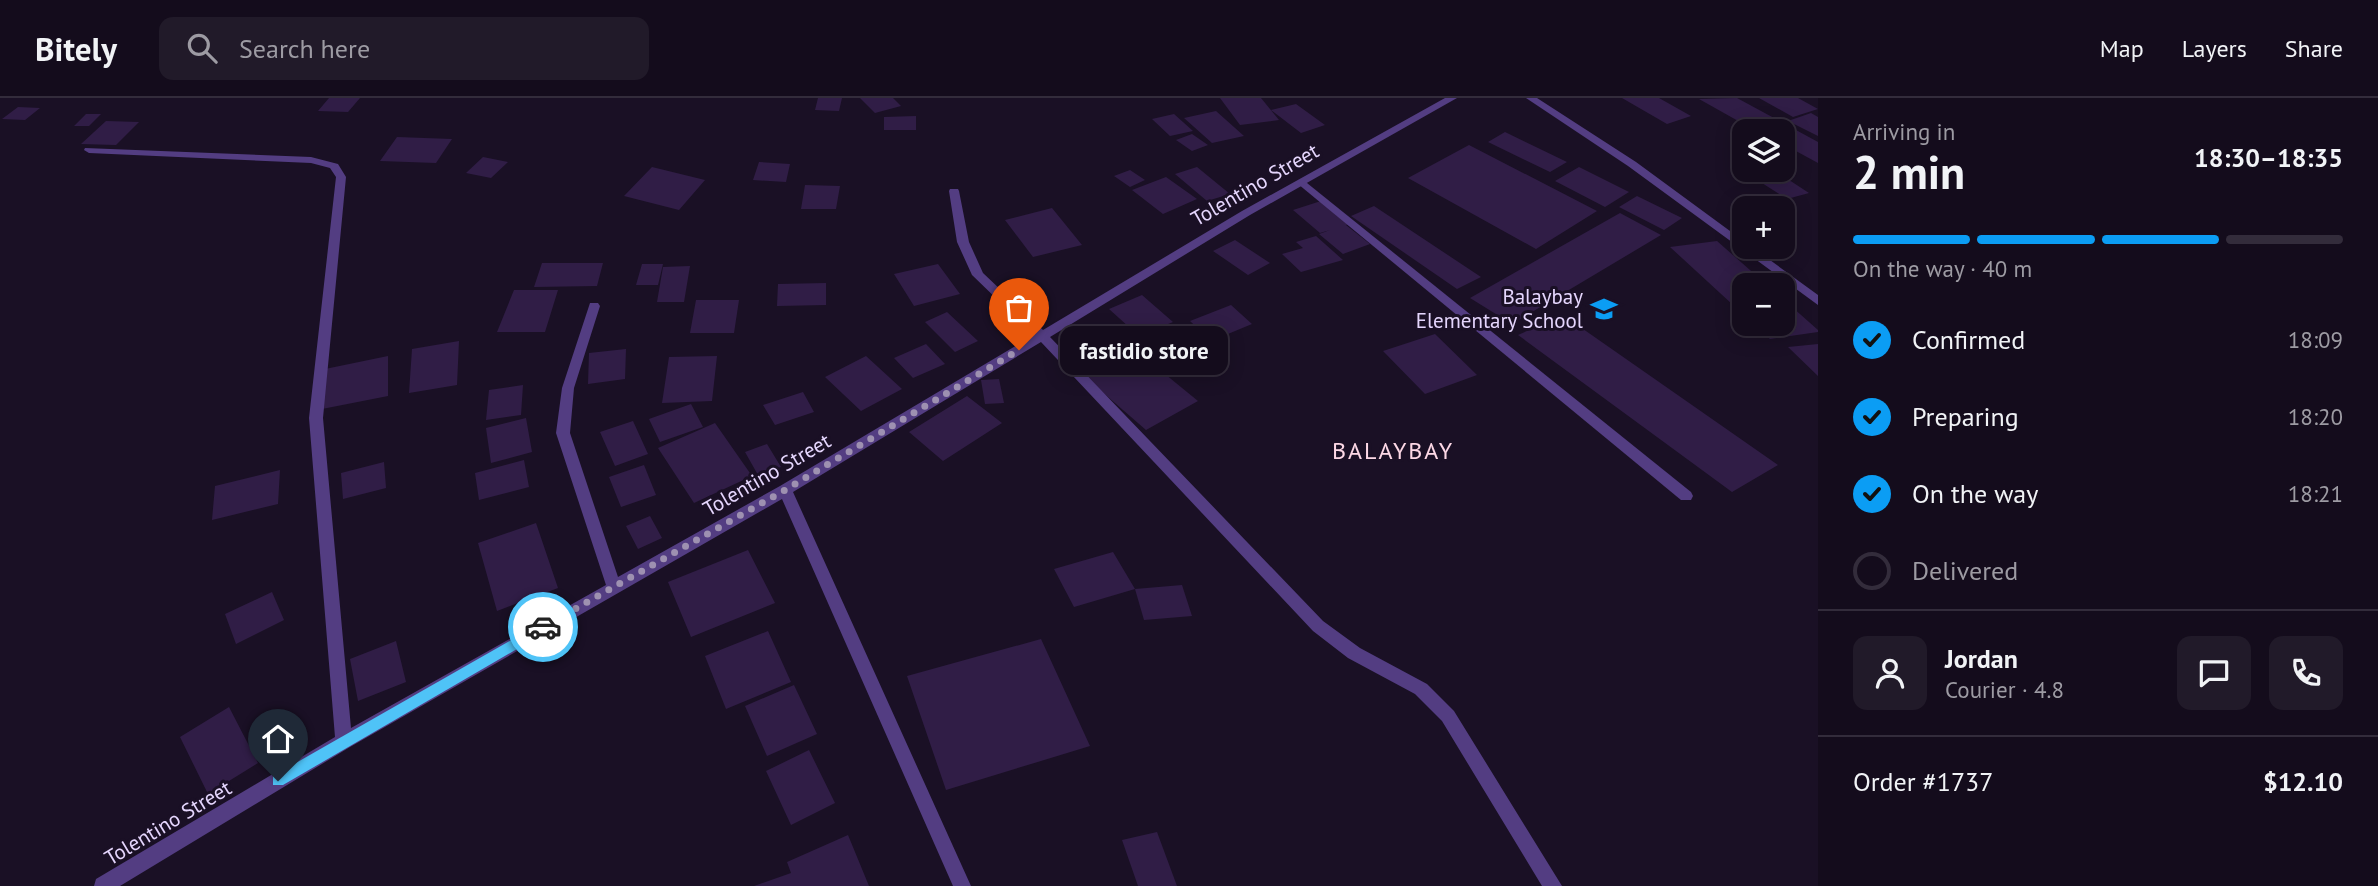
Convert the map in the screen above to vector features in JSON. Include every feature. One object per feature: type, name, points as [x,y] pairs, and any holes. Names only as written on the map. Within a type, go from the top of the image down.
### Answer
[{"type":"street","name":"Tolentino Street","points":[[103,886],[344,741],[785,490],[1302,182],[1451,98]]},
{"type":"street","points":[[1531,98],[1632,164],[1818,301]]},
{"type":"street","points":[[89,150],[311,160],[334,166],[341,177],[316,418],[344,741]]},
{"type":"street","points":[[1302,182],[1686,496]]},
{"type":"street","points":[[954,191],[962,242],[978,275],[1042,336],[1318,626],[1354,653],[1421,689],[1448,716],[1553,886]]},
{"type":"street","points":[[594,306],[568,388],[563,433],[614,587]]},
{"type":"street","points":[[785,490],[962,886]]},
{"type":"building","points":[[329,98],[360,98],[348,112],[318,111]]},
{"type":"building","points":[[818,98],[842,98],[839,111],[815,110]]},
{"type":"building","points":[[860,98],[893,98],[901,106],[875,113]]},
{"type":"building","points":[[1220,98],[1261,98],[1279,120],[1240,125]]},
{"type":"building","points":[[1622,98],[1659,98],[1691,116],[1667,124]]},
{"type":"building","points":[[1737,98],[1776,119],[1735,119],[1699,99]]},
{"type":"building","points":[[1759,98],[1798,98],[1818,109],[1793,117]]},
{"type":"building","points":[[1296,104],[1325,125],[1301,133],[1271,110]]},
{"type":"building","points":[[18,107],[40,108],[25,120],[2,119]]},
{"type":"building","points":[[1216,111],[1244,136],[1212,143],[1184,118]]},
{"type":"building","points":[[1811,113],[1818,117],[1818,136],[1795,124],[1794,119]]},
{"type":"building","points":[[86,114],[101,114],[89,126],[74,126]]},
{"type":"building","points":[[1174,114],[1193,131],[1170,136],[1152,119]]},
{"type":"building","points":[[916,116],[916,130],[884,130],[884,117]]},
{"type":"building","points":[[106,121],[139,122],[116,145],[81,144]]},
{"type":"building","points":[[1795,130],[1818,142],[1818,163],[1795,151]]},
{"type":"building","points":[[1505,132],[1567,162],[1550,172],[1488,142]]},
{"type":"building","points":[[1192,134],[1208,145],[1192,151],[1176,140]]},
{"type":"building","points":[[397,137],[452,139],[436,163],[380,161]]},
{"type":"building","points":[[1469,145],[1597,211],[1536,249],[1408,178]]},
{"type":"building","points":[[483,157],[508,162],[491,178],[466,173]]},
{"type":"building","points":[[759,162],[790,164],[786,182],[753,180]]},
{"type":"building","points":[[652,167],[705,180],[679,210],[624,196]]},
{"type":"building","points":[[1197,167],[1230,194],[1207,201],[1175,174]]},
{"type":"building","points":[[1579,167],[1629,192],[1605,207],[1555,181]]},
{"type":"building","points":[[1130,170],[1145,180],[1130,187],[1114,176]]},
{"type":"building","points":[[1166,177],[1197,199],[1163,214],[1132,190]]},
{"type":"building","points":[[1760,182],[1792,182],[1809,193],[1795,197],[1782,196]]},
{"type":"building","points":[[805,185],[840,186],[836,209],[801,209]]},
{"type":"building","points":[[1637,196],[1682,218],[1664,230],[1619,207]]},
{"type":"building","points":[[1321,201],[1370,244],[1343,254],[1319,234],[1330,230],[1320,233],[1293,210]]},
{"type":"building","points":[[1374,206],[1481,277],[1457,289],[1351,216]]},
{"type":"building","points":[[1052,208],[1082,245],[1033,257],[1005,220]]},
{"type":"building","points":[[1620,213],[1661,235],[1512,324],[1470,298]]},
{"type":"building","points":[[1316,236],[1343,260],[1301,272],[1282,254],[1303,248],[1296,242]]},
{"type":"building","points":[[1235,240],[1270,263],[1248,275],[1213,251]]},
{"type":"building","points":[[1717,241],[1732,254],[1732,259],[1737,259],[1753,273],[1732,273],[1732,304],[1670,247]]},
{"type":"building","points":[[542,263],[603,263],[597,286],[534,287]]},
{"type":"building","points":[[642,264],[663,264],[658,285],[636,285]]},
{"type":"building","points":[[938,264],[960,294],[914,306],[894,274]]},
{"type":"building","points":[[690,266],[684,302],[657,302],[663,267]]},
{"type":"building","points":[[826,283],[826,305],[777,306],[778,284]]},
{"type":"building","points":[[514,290],[558,290],[545,332],[497,332]]},
{"type":"building","points":[[1142,295],[1173,322],[1139,336],[1109,309]]},
{"type":"building","points":[[696,300],[739,300],[734,333],[690,333]]},
{"type":"building","points":[[1231,305],[1252,324],[1211,341],[1190,321]]},
{"type":"building","points":[[1795,310],[1818,330],[1795,335]]},
{"type":"building","points":[[947,312],[978,341],[955,352],[925,322]]},
{"type":"building","points":[[1563,315],[1778,465],[1732,492],[1518,335]]},
{"type":"building","points":[[1182,330],[1203,350],[1166,365],[1146,344]]},
{"type":"building","points":[[1435,334],[1477,375],[1425,394],[1383,351]]},
{"type":"building","points":[[1767,336],[1791,336],[1770,339]]},
{"type":"building","points":[[459,341],[457,385],[409,393],[412,349]]},
{"type":"building","points":[[1127,343],[1198,401],[1146,430],[1077,370]]},
{"type":"building","points":[[926,344],[945,364],[913,378],[894,358]]},
{"type":"building","points":[[1818,344],[1818,376],[1788,347]]},
{"type":"building","points":[[626,349],[625,379],[588,384],[589,353]]},
{"type":"building","points":[[388,356],[388,396],[322,409],[325,369]]},
{"type":"building","points":[[717,356],[712,401],[662,403],[669,357]]},
{"type":"building","points":[[866,356],[902,389],[861,411],[825,377]]},
{"type":"building","points":[[999,379],[1004,403],[985,404],[981,380]]},
{"type":"building","points":[[523,385],[521,415],[486,420],[489,390]]},
{"type":"building","points":[[803,392],[814,412],[775,425],[763,405]]},
{"type":"building","points":[[967,396],[1002,423],[943,461],[909,432]]},
{"type":"building","points":[[691,404],[703,427],[660,442],[649,419]]},
{"type":"building","points":[[526,418],[532,452],[491,463],[486,428]]},
{"type":"building","points":[[633,421],[648,454],[615,466],[600,432]]},
{"type":"building","points":[[715,423],[752,476],[694,503],[658,448]]},
{"type":"building","points":[[767,444],[781,467],[758,475],[745,452]]},
{"type":"building","points":[[524,460],[529,487],[479,500],[475,473]]},
{"type":"building","points":[[384,462],[386,488],[343,499],[341,473]]},
{"type":"building","points":[[644,465],[656,495],[621,507],[609,477]]},
{"type":"building","points":[[280,470],[278,504],[212,520],[215,486]]},
{"type":"building","points":[[650,516],[662,538],[638,549],[626,526]]},
{"type":"building","points":[[536,523],[558,588],[497,611],[478,543]]},
{"type":"building","points":[[748,550],[775,603],[691,637],[668,582]]},
{"type":"building","points":[[1113,552],[1135,589],[1074,607],[1054,569]]},
{"type":"building","points":[[1182,585],[1192,616],[1144,620],[1135,589]]},
{"type":"building","points":[[272,592],[284,620],[236,644],[225,614]]},
{"type":"building","points":[[768,631],[791,682],[726,709],[705,656]]},
{"type":"building","points":[[1041,639],[1090,746],[946,790],[907,676]]},
{"type":"building","points":[[396,641],[406,682],[358,701],[350,659]]},
{"type":"building","points":[[794,685],[817,734],[767,756],[745,706]]},
{"type":"building","points":[[229,707],[258,763],[208,794],[180,737]]},
{"type":"building","points":[[809,750],[835,803],[791,825],[766,771]]},
{"type":"building","points":[[1157,832],[1177,886],[1138,886],[1122,840]]},
{"type":"building","points":[[848,835],[869,886],[754,886],[791,873],[787,862]]},
{"type":"way so far","points":[[543,627],[785,490],[1019,350]]},
{"type":"place","name":"Balaybay Elementary School","points":[[1604,309]]},
{"type":"place","name":"fastidio store","points":[[1019,350]]},
{"type":"district","name":"BALAYBAY","points":[[1393,451]]},
{"type":"route","points":[[278,781],[543,627]]}]
